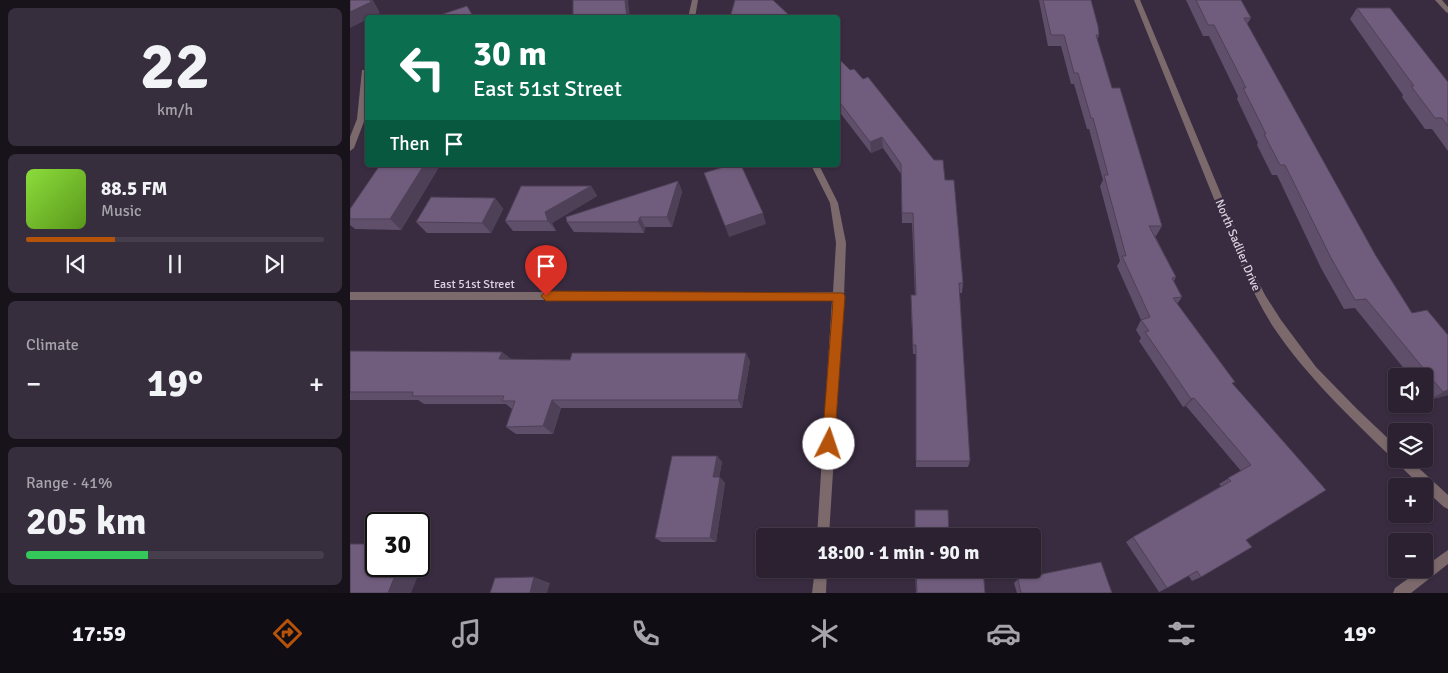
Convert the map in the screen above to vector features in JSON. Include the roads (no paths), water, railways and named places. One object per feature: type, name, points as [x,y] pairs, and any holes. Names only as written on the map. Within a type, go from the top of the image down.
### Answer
[{"type":"street","points":[[692,15],[696,0]]},
{"type":"street","name":"North Sadlier Drive","points":[[1137,0],[1248,272],[1267,309],[1315,375],[1388,446]]},
{"type":"street","points":[[1438,0],[1448,11]]},
{"type":"street","points":[[350,148],[361,119],[365,72]]},
{"type":"street","points":[[815,167],[830,194],[838,218],[841,243],[824,528]]},
{"type":"street","name":"East 51st Street","points":[[350,296],[839,296]]},
{"type":"street","points":[[1411,468],[1448,503]]},
{"type":"street","points":[[1400,593],[1448,556]]},
{"type":"street","points":[[819,593],[820,578]]}]
